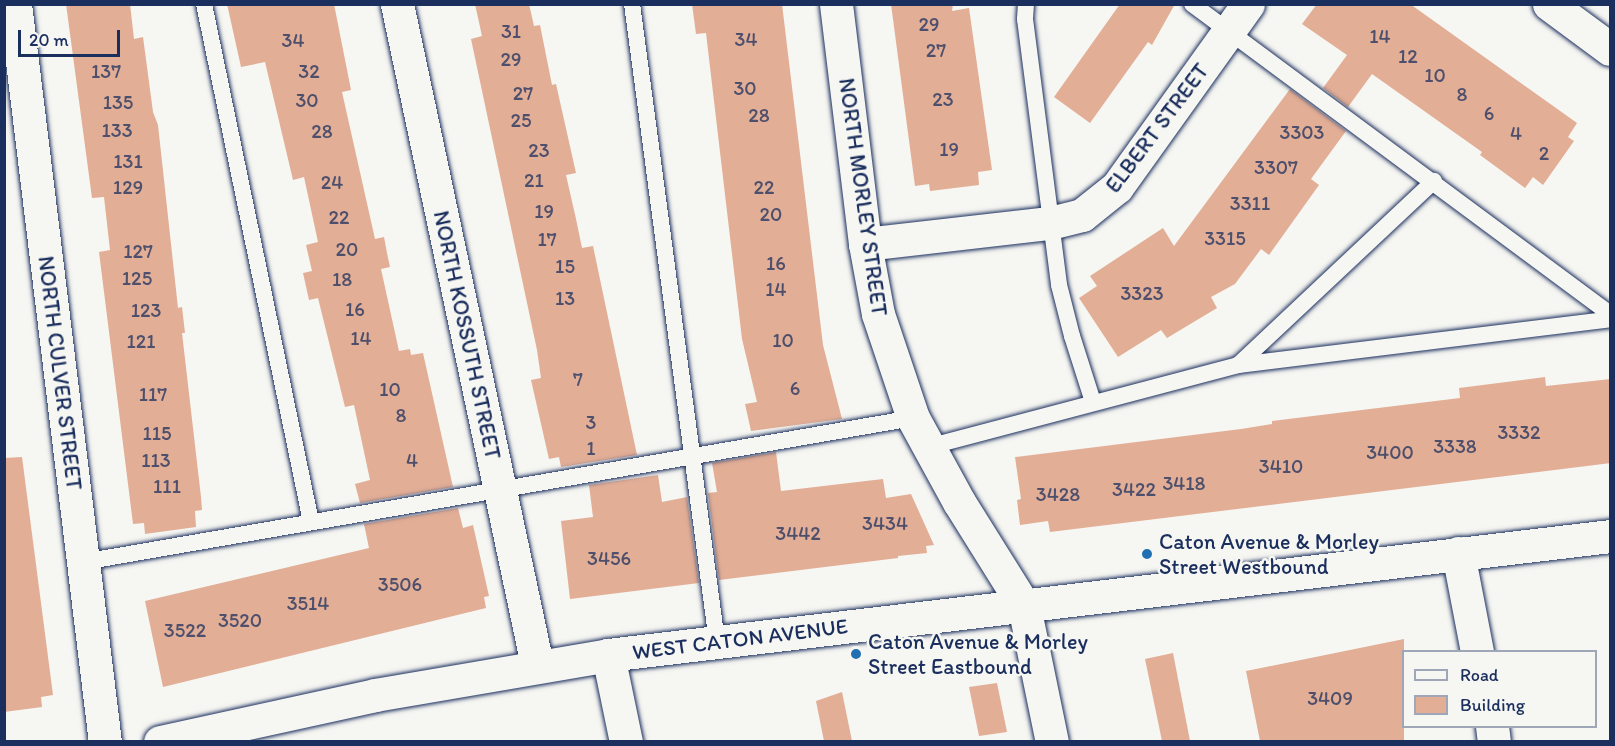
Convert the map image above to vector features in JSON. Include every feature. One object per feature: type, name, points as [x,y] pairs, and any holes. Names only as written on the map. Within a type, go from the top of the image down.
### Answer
[{"type":"street","name":"NORTH CULVER STREET","points":[[15,4],[105,741]]},
{"type":"street","name":"NORTH KOSSUTH STREET","points":[[397,4],[537,665]]},
{"type":"street","name":"NORTH MORLEY STREET","points":[[836,4],[865,244],[878,314],[913,417],[928,447],[1024,606],[1052,741]]},
{"type":"street","name":"ELBERT STREET","points":[[865,244],[1050,223],[1082,215],[1117,187],[1248,4]]},
{"type":"street","points":[[1549,4],[1611,49]]},
{"type":"street","name":"WEST CATON AVENUE","points":[[168,741],[375,695],[537,665],[1611,536]]},
{"type":"street","points":[[1458,553],[1477,650]]},
{"type":"street","points":[[608,655],[626,741]]},
{"type":"lane","points":[[204,4],[311,522]]},
{"type":"lane","points":[[632,4],[717,642]]},
{"type":"lane","points":[[1026,4],[1025,19],[1059,285],[1093,402]]},
{"type":"lane","points":[[1192,4],[1611,314]]},
{"type":"lane","points":[[1238,365],[1434,182]]},
{"type":"lane","points":[[928,447],[1238,365],[1611,319]]},
{"type":"lane","points":[[84,562],[913,417]]},
{"type":"building","points":[[66,4],[130,4],[134,39],[143,37],[153,112],[158,125],[178,308],[182,307],[185,333],[182,333],[202,510],[195,511],[196,527],[145,534],[144,523],[133,524],[99,252],[110,250],[104,197],[92,198]]},
{"type":"building","points":[[227,4],[334,4],[351,90],[342,92],[375,239],[384,237],[390,267],[381,269],[399,351],[410,349],[411,355],[423,353],[453,487],[360,503],[355,484],[370,480],[354,405],[345,407],[318,298],[309,300],[303,273],[312,271],[306,245],[318,242],[304,177],[293,180],[265,62],[241,67]]},
{"type":"building","points":[[475,4],[529,4],[534,26],[540,25],[552,85],[556,84],[576,173],[566,175],[582,248],[593,246],[637,455],[561,467],[559,457],[549,459],[531,380],[541,378],[537,350],[471,39],[482,36]]},
{"type":"building","points":[[692,4],[782,4],[823,345],[842,419],[751,431],[745,404],[757,402],[742,339],[706,33],[696,34]]},
{"type":"building","points":[[891,4],[953,4],[952,11],[969,8],[992,170],[978,172],[979,185],[930,191],[929,184],[915,186]]},
{"type":"building","points":[[1120,4],[1175,4],[1152,45],[1148,42],[1090,123],[1054,97]]},
{"type":"building","points":[[1317,4],[1410,4],[1577,123],[1568,137],[1574,141],[1543,185],[1533,177],[1525,188],[1480,155],[1482,152],[1372,74],[1348,107],[1323,88],[1347,55],[1302,24]]},
{"type":"building","points":[[1290,89],[1346,131],[1311,179],[1319,185],[1269,255],[1261,249],[1235,284],[1211,297],[1217,308],[1167,338],[1161,330],[1118,357],[1079,298],[1097,286],[1090,276],[1163,228],[1174,246]]},
{"type":"building","points":[[1545,377],[1546,386],[1611,379],[1611,463],[1050,532],[1048,521],[1020,525],[1017,500],[1021,499],[1015,457],[1241,429],[1272,424],[1272,421],[1460,398],[1459,388]]},
{"type":"building","points":[[776,452],[781,491],[883,479],[886,498],[911,494],[934,545],[926,546],[927,553],[898,556],[898,558],[719,580],[708,493],[717,492],[712,463]]},
{"type":"building","points":[[22,457],[53,695],[41,697],[42,707],[4,712],[4,458]]},
{"type":"building","points":[[658,475],[662,502],[687,497],[699,583],[570,599],[561,521],[593,517],[589,485]]},
{"type":"building","points":[[458,508],[463,528],[473,525],[489,596],[484,597],[486,608],[163,687],[145,601],[369,548],[364,524]]},
{"type":"building","points":[[1404,639],[1402,728],[1404,728],[1404,741],[1260,741],[1246,671]]},
{"type":"building","points":[[1173,653],[1190,741],[1162,741],[1145,659]]},
{"type":"building","points":[[997,683],[1007,732],[979,736],[969,687]]},
{"type":"building","points":[[842,692],[852,741],[824,741],[816,701]]},
{"type":"place","name":"Caton Avenue & Morley Street Westbound","points":[[1147,554]]},
{"type":"place","name":"Caton Avenue & Morley Street Eastbound","points":[[856,654]]}]
